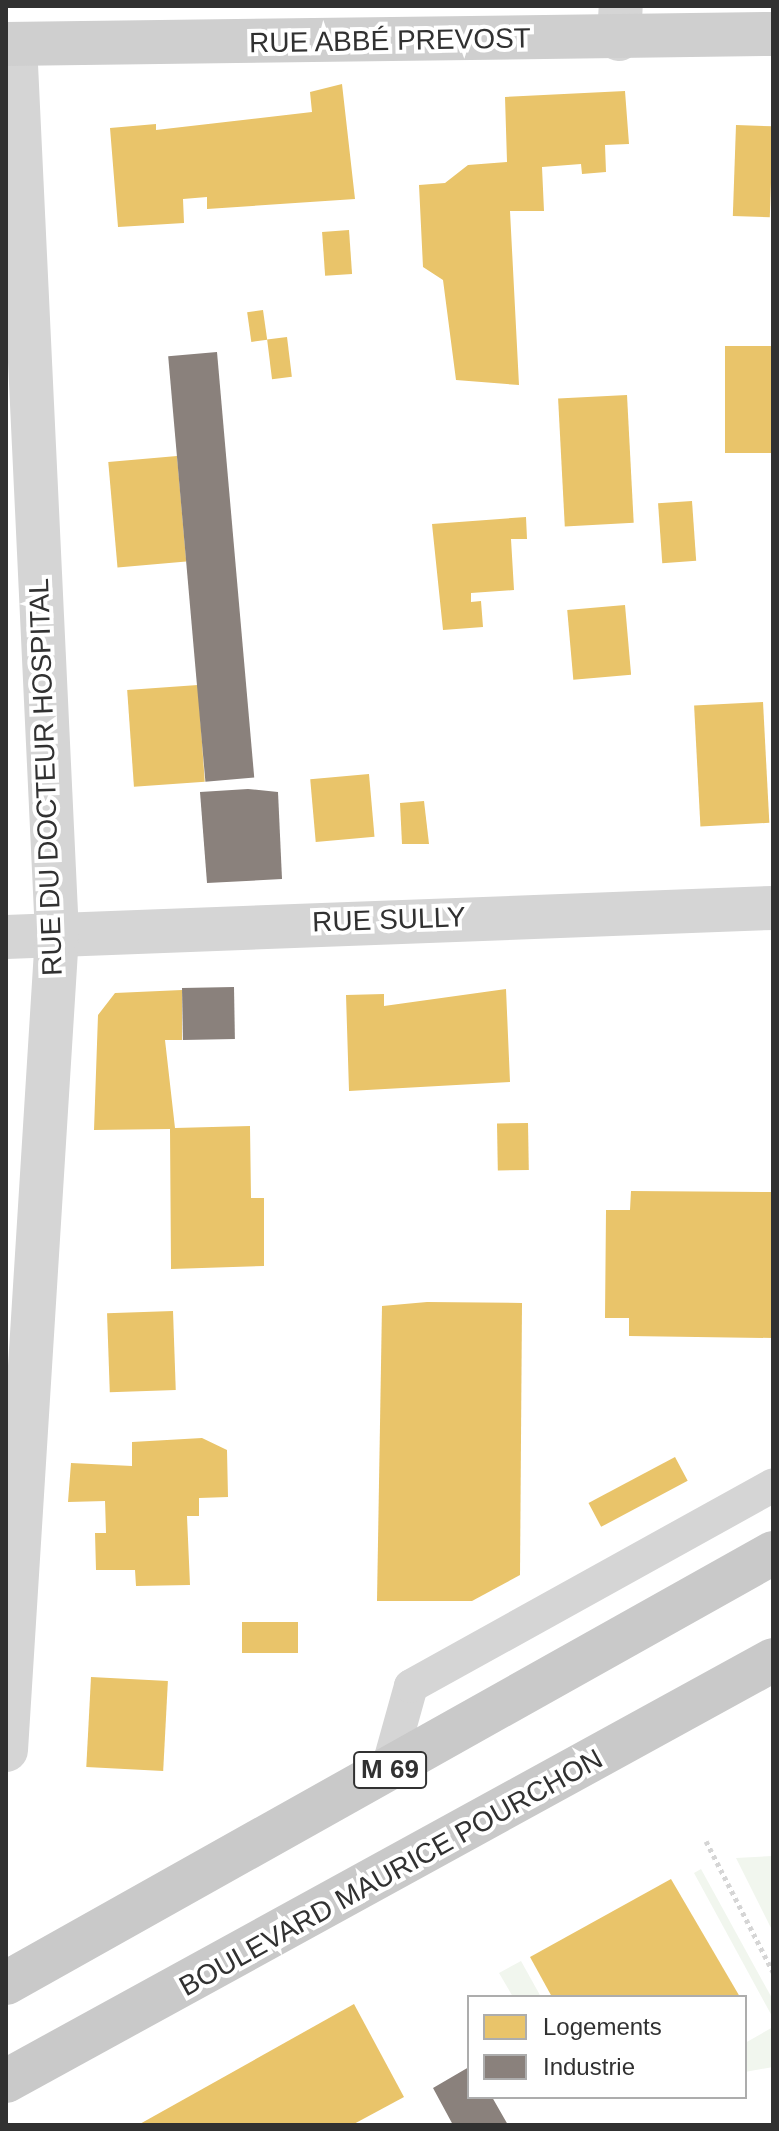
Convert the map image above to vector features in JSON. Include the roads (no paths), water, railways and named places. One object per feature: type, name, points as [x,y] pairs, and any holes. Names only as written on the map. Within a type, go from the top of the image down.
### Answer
[{"type":"main road","name":"M 69","points":[[6,1983],[773,1553]]},
{"type":"main road","name":"BOULEVARD MAURICE POURCHON","points":[[6,2081],[773,1660]]},
{"type":"street","name":"RUE ABBÉ PREVOST","points":[[11,44],[620,22],[773,34]]},
{"type":"street","name":"RUE DU DOCTEUR HOSPITAL","points":[[6,1750],[57,934],[11,44]]},
{"type":"street","name":"RUE SULLY","points":[[6,937],[773,908]]},
{"type":"lane","points":[[387,1772],[411,1686],[773,1485]]}]
